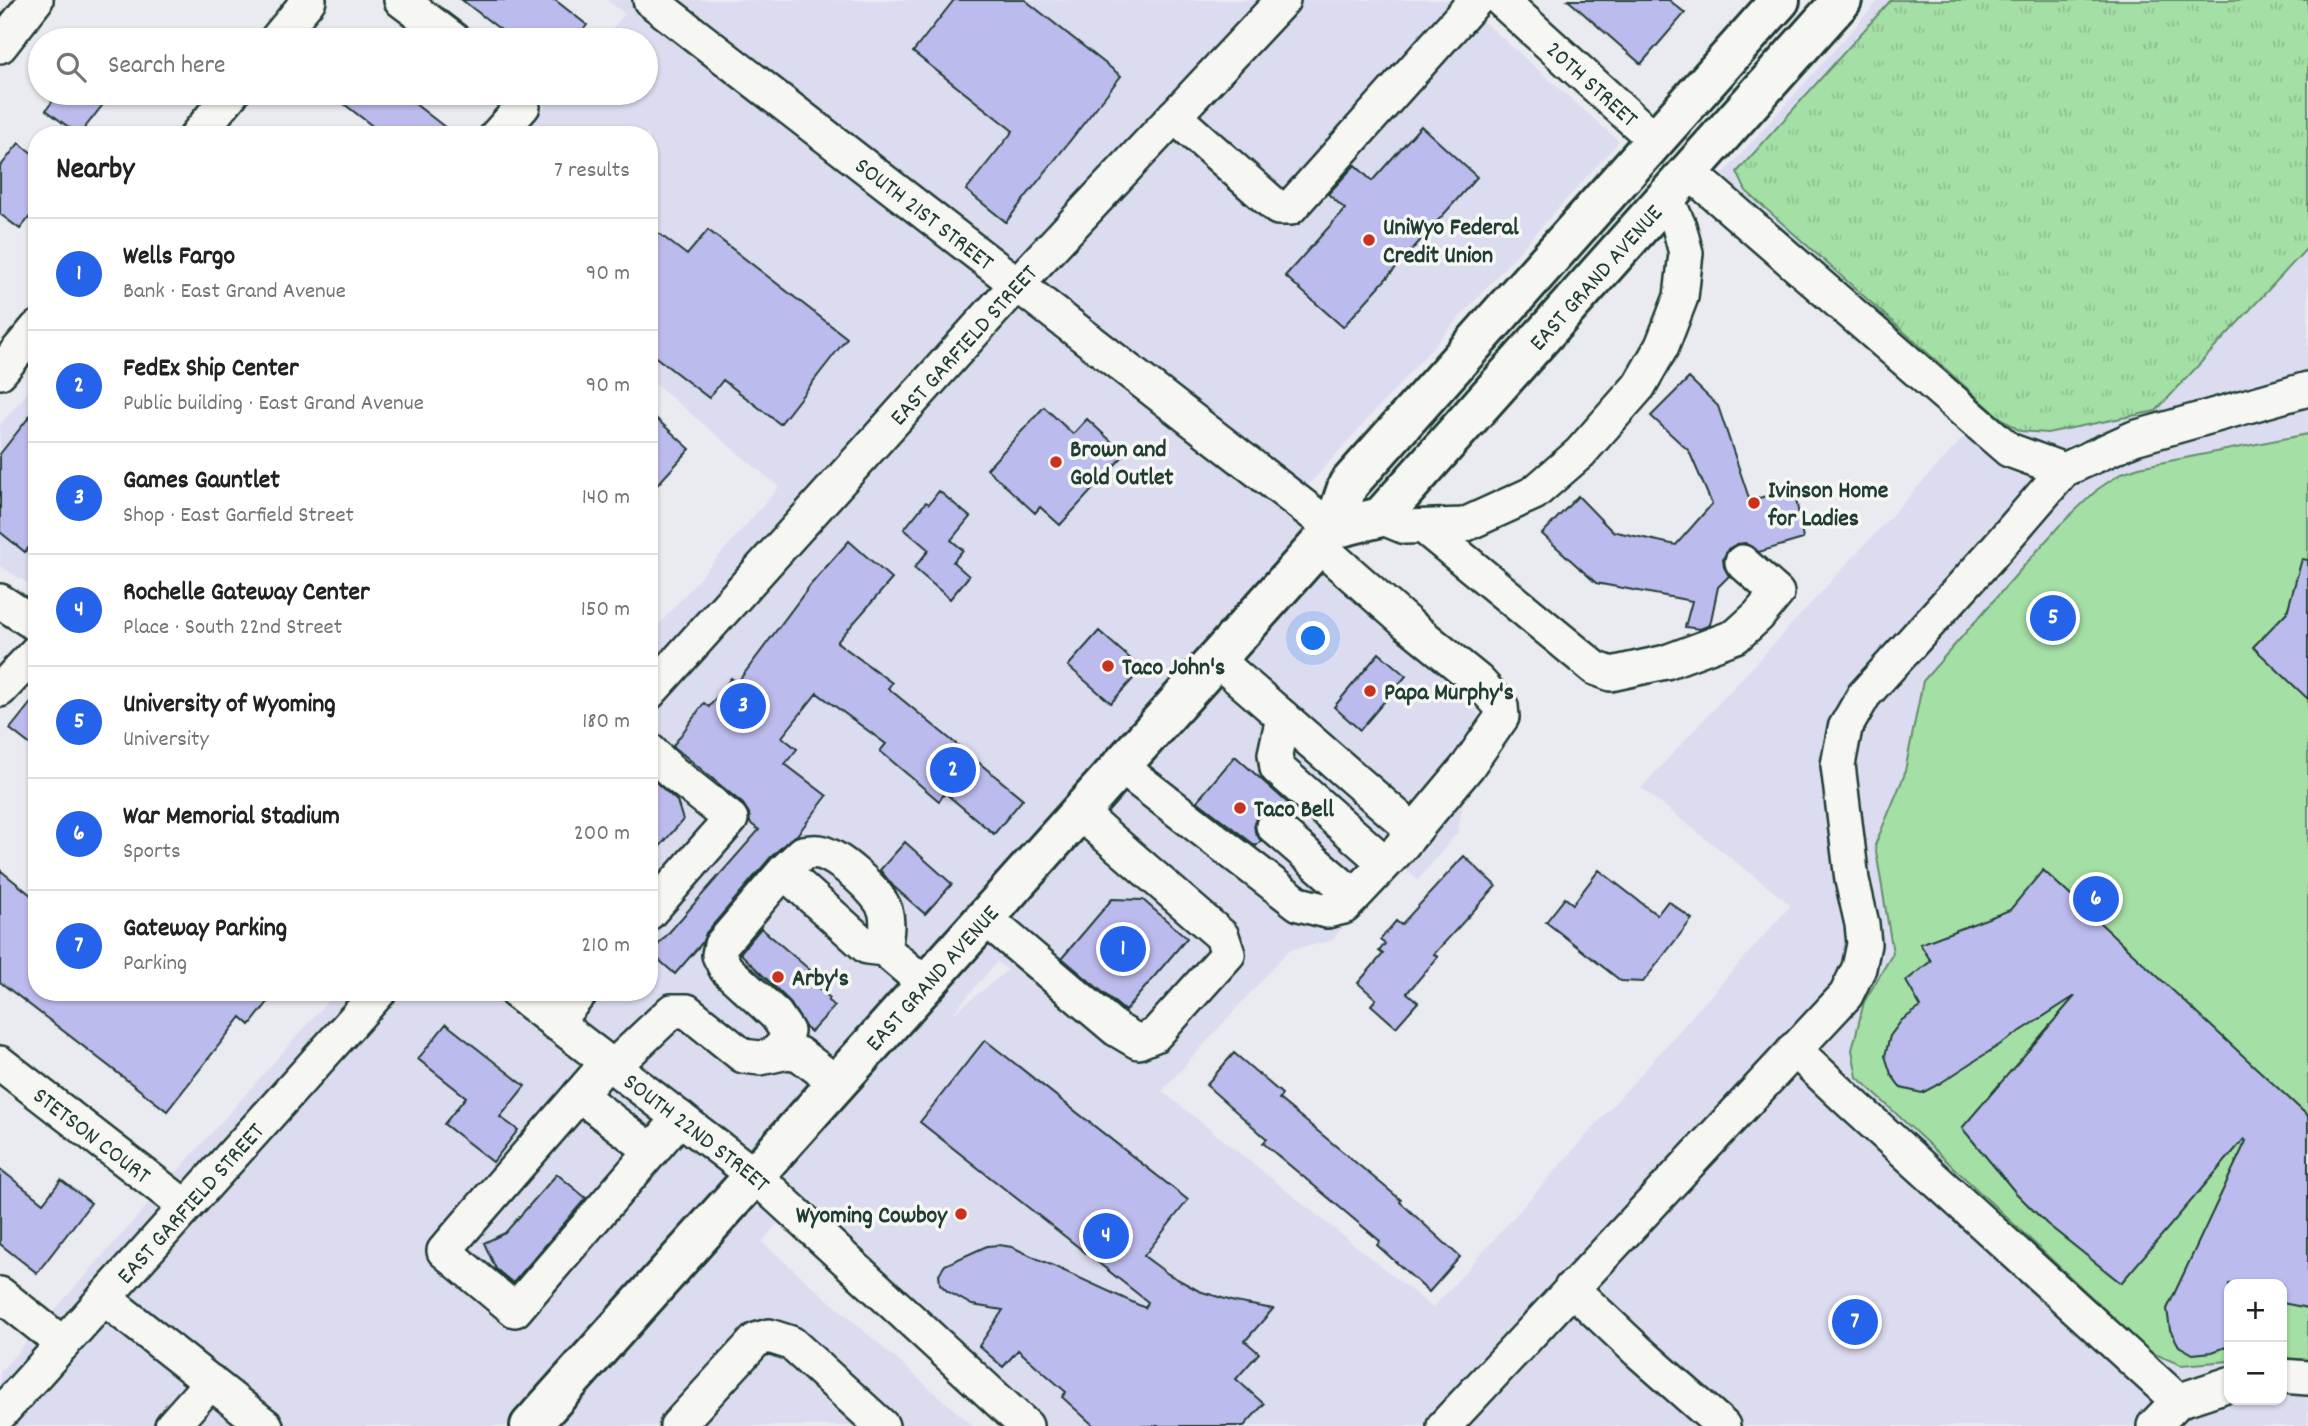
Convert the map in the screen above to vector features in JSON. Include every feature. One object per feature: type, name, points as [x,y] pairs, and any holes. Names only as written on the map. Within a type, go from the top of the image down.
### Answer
[{"type":"main road","name":"EAST GRAND AVENUE","points":[[530,1426],[1325,537],[1348,485],[1780,0]]},
{"type":"main road","name":"EAST GRAND AVENUE","points":[[1381,517],[1842,0]]},
{"type":"main road","points":[[1325,537],[1381,517]]},
{"type":"street","points":[[0,46],[36,0]]},
{"type":"street","points":[[286,28],[309,0]]},
{"type":"street","points":[[401,0],[438,28]]},
{"type":"street","name":"SOUTH 21ST STREET","points":[[650,0],[1017,284],[1325,537],[1408,624],[1478,681],[1501,706],[1502,716],[1468,766],[1354,897]]},
{"type":"street","name":"EAST GARFIELD STREET","points":[[658,683],[1017,284],[1283,0]]},
{"type":"street","points":[[1174,116],[1278,208],[1290,208],[1476,0]]},
{"type":"street","name":"20TH STREET","points":[[1518,6],[1655,140]]},
{"type":"street","points":[[204,126],[222,105]]},
{"type":"street","points":[[505,126],[522,105]]},
{"type":"street","points":[[1677,184],[2009,450],[2064,470]]},
{"type":"street","points":[[1381,517],[1405,527],[1464,525],[1534,493],[1580,453],[1639,386],[1662,346],[1681,297],[1686,253],[1679,226],[1677,184]]},
{"type":"street","points":[[0,372],[28,339]]},
{"type":"street","points":[[1444,1426],[1846,995],[1858,968],[1864,944],[1852,880],[1838,765],[1845,728],[1864,695],[2064,470],[2134,438],[2308,389]]},
{"type":"street","points":[[1424,527],[1595,668],[1611,674],[1666,662],[1736,636],[1758,616],[1777,593],[1742,562]]},
{"type":"street","points":[[0,601],[28,619]]},
{"type":"street","points":[[1216,659],[1414,831]]},
{"type":"street","points":[[0,690],[28,660]]},
{"type":"street","points":[[1283,717],[1275,754],[1277,768],[1385,863]]},
{"type":"street","points":[[658,759],[731,819],[658,903]]},
{"type":"street","points":[[1120,766],[1299,904],[1327,911],[1344,907],[1354,897],[1273,826]]},
{"type":"street","points":[[985,918],[1116,1029],[1138,1042],[1155,1035],[1228,954],[1222,936],[1079,812]]},
{"type":"street","points":[[775,1053],[784,1044],[787,1031],[776,1015],[726,969],[719,955],[721,945],[785,870],[803,853],[819,852],[836,859],[868,887],[885,909],[888,925],[884,949]]},
{"type":"street","points":[[795,882],[867,947],[884,949],[925,984]]},
{"type":"street","name":"EAST GARFIELD STREET","points":[[0,1414],[371,1001]]},
{"type":"street","name":"SOUTH 22ND STREET","points":[[527,1001],[754,1175],[1007,1420]]},
{"type":"street","points":[[555,1023],[573,1001]]},
{"type":"street","points":[[680,1118],[514,1310],[444,1251],[579,1095],[673,1011],[687,1011],[743,1056],[760,1058],[775,1053],[799,1054],[837,1083]]},
{"type":"street","points":[[1794,1048],[2178,1401]]},
{"type":"street","name":"STETSON COURT","points":[[0,1063],[186,1207]]},
{"type":"street","points":[[579,1095],[652,1151]]},
{"type":"street","points":[[1571,1287],[1723,1426]]},
{"type":"street","points":[[0,1294],[63,1343]]},
{"type":"street","points":[[104,1298],[266,1426]]},
{"type":"street","points":[[677,1426],[756,1340],[769,1336],[791,1343],[882,1426]]},
{"type":"street","points":[[2287,1376],[2308,1378]]},
{"type":"street","points":[[172,1426],[211,1382]]},
{"type":"street","points":[[2154,1426],[2178,1401],[2224,1386]]},
{"type":"shaded area","points":[[607,0],[1459,0],[1619,141],[1285,511],[1446,645],[1454,682],[1496,736],[1468,771],[1458,832],[1418,880],[1398,864],[1331,941],[1289,950],[1162,1091],[1433,1308],[1791,905],[1641,788],[1984,415],[1722,175],[1879,0],[2308,0],[2308,1426],[1026,1426],[790,1208],[762,1242],[973,1426],[0,1426],[0,1372],[328,1001],[658,1001],[658,626],[779,487],[658,386],[658,126],[529,126],[547,105],[658,105],[658,28],[613,28],[625,14]],"holes":[[[997,962],[1008,970],[954,1013]]]},
{"type":"shaded area","points":[[28,392],[28,583],[0,566],[0,425]]},
{"type":"green space","points":[[1891,0],[2308,0],[2308,247],[2156,411],[2047,433],[2020,431],[1997,415],[1746,191],[1737,172]]},
{"type":"green space","points":[[2308,434],[2308,1372],[2287,1369],[2287,1279],[2224,1279],[2224,1361],[2181,1365],[2150,1352],[1857,1077],[1852,1050],[1864,1002],[1893,953],[1875,845],[1904,776],[1923,681],[2059,526],[2098,489],[2122,473],[2139,467]]},
{"type":"building","points":[[462,0],[555,0],[587,25],[585,28],[498,28]]},
{"type":"building","points":[[954,0],[1025,0],[1121,76],[1006,222],[966,190],[1013,131],[913,52]]},
{"type":"building","points":[[1568,0],[1669,0],[1685,13],[1641,64]]},
{"type":"building","points":[[50,105],[103,105],[86,126],[67,126],[46,110]]},
{"type":"building","points":[[345,105],[416,105],[443,126],[372,126]]},
{"type":"building","name":"UniWyo Federal Credit Union","points":[[1421,126],[1477,177],[1343,327],[1285,276],[1345,209],[1328,194],[1355,165],[1372,181]]},
{"type":"building","points":[[19,143],[28,150],[28,219],[20,229],[0,214],[0,167]]},
{"type":"building","points":[[708,230],[847,338],[780,424],[723,380],[709,398],[658,359],[658,233],[687,255]]},
{"type":"building","name":"Ivinson Home for Ladies","points":[[1689,378],[1718,406],[1750,501],[1794,487],[1803,539],[1759,552],[1745,543],[1728,549],[1723,559],[1729,576],[1718,587],[1710,625],[1700,629],[1685,627],[1692,601],[1596,583],[1542,534],[1578,496],[1612,531],[1676,545],[1712,504],[1689,451],[1651,416]]},
{"type":"building","name":"Brown and Gold Outlet","points":[[1044,407],[1073,434],[1087,419],[1125,454],[1060,525],[1040,507],[1035,513],[987,469]]},
{"type":"building","points":[[28,418],[28,548],[25,552],[0,532],[0,454]]},
{"type":"building","points":[[658,420],[690,449],[658,484]]},
{"type":"building","points":[[939,491],[970,517],[951,540],[963,550],[953,562],[969,576],[950,599],[914,568],[929,550],[904,529],[926,502],[929,504]]},
{"type":"building","points":[[849,541],[892,579],[837,642],[892,683],[888,688],[1023,799],[994,834],[945,793],[939,801],[880,751],[886,744],[817,693],[782,737],[797,749],[785,764],[827,796],[797,835],[770,858],[675,974],[658,959],[658,945],[759,830],[750,823],[749,813],[743,804],[673,746],[704,703],[709,707],[731,678],[737,683],[812,583]]},
{"type":"building","points":[[2302,559],[2308,560],[2308,699],[2253,647],[2287,612]]},
{"type":"building","points":[[1099,631],[1142,669],[1111,703],[1068,666]]},
{"type":"building","name":"Papa Murphy's","points":[[1379,653],[1406,676],[1360,730],[1334,707]]},
{"type":"building","points":[[28,706],[28,743],[10,729]]},
{"type":"building","name":"Taco Bell","points":[[1235,756],[1290,805],[1286,811],[1277,807],[1267,808],[1258,814],[1254,823],[1255,832],[1261,841],[1256,846],[1197,801]]},
{"type":"building","points":[[658,784],[677,801],[683,820],[658,849]]},
{"type":"building","points":[[905,842],[952,884],[925,914],[893,886],[880,870]]},
{"type":"building","points":[[1464,856],[1496,886],[1434,954],[1438,957],[1407,993],[1418,1002],[1396,1027],[1371,1005],[1376,999],[1358,983],[1383,954],[1379,951],[1385,944],[1380,940],[1396,921],[1401,925]]},
{"type":"building","points":[[0,870],[28,893],[28,1001],[269,1001],[250,1025],[241,1017],[167,1111],[0,982]]},
{"type":"building","points":[[1599,870],[1657,915],[1668,901],[1692,919],[1643,982],[1621,981],[1546,922],[1565,898],[1573,904]]},
{"type":"building","points":[[2043,870],[2308,1116],[2308,1308],[2287,1304],[2287,1279],[2224,1279],[2224,1348],[2193,1354],[2179,1346],[2170,1330],[2167,1309],[2246,1141],[2244,1139],[2121,1283],[2047,1224],[2016,1193],[1962,1128],[2075,996],[1922,1093],[1901,1088],[1891,1074],[1885,1056],[1890,1036],[1902,1020],[1921,1007],[1906,981],[1931,961],[1920,944],[2010,910]]},
{"type":"building","points":[[1112,899],[1143,900],[1187,938],[1125,1011],[1062,958]]},
{"type":"building","name":"Arby's","points":[[761,928],[810,970],[806,974],[819,985],[817,987],[835,1006],[811,1032],[789,1001],[740,953]]},
{"type":"building","points":[[446,1024],[525,1086],[500,1117],[518,1130],[493,1162],[444,1124],[466,1097],[418,1059]]},
{"type":"building","points":[[985,1040],[1188,1200],[1144,1256],[1168,1274],[1199,1291],[1235,1302],[1273,1309],[1245,1341],[1259,1353],[1236,1379],[1264,1404],[1244,1426],[1094,1426],[1062,1397],[1066,1392],[1018,1350],[1003,1367],[979,1346],[1003,1310],[972,1305],[947,1291],[940,1284],[939,1274],[945,1265],[987,1246],[1012,1247],[1145,1308],[1148,1302],[920,1122]]},
{"type":"building","points":[[1234,1053],[1282,1094],[1279,1099],[1401,1200],[1400,1202],[1460,1257],[1429,1292],[1377,1245],[1380,1241],[1263,1143],[1267,1139],[1206,1085]]},
{"type":"building","points":[[0,1169],[43,1203],[61,1180],[91,1203],[37,1273],[0,1244]]},
{"type":"building","points":[[557,1174],[586,1198],[513,1283],[496,1269],[484,1243],[505,1233]]},
{"type":"place","name":"UniWyo Federal Credit Union","points":[[1369,240]]},
{"type":"place","name":"Brown and Gold Outlet","points":[[1056,462]]},
{"type":"place","name":"Ivinson Home for Ladies","points":[[1754,503]]},
{"type":"place","name":"University of Wyoming","points":[[2053,618]]},
{"type":"place","name":"Taco John's","points":[[1108,666]]},
{"type":"place","name":"Papa Murphy's","points":[[1370,691]]},
{"type":"place","name":"Games Gauntlet","points":[[743,706]]},
{"type":"place","name":"FedEx Ship Center","points":[[953,770]]},
{"type":"place","name":"Taco Bell","points":[[1240,808]]},
{"type":"place","name":"War Memorial Stadium","points":[[2096,899]]},
{"type":"place","name":"Wells Fargo","points":[[1123,949]]},
{"type":"place","name":"Arby's","points":[[778,977]]},
{"type":"place","name":"Wyoming Cowboy","points":[[961,1214]]},
{"type":"place","name":"Rochelle Gateway Center","points":[[1106,1236]]},
{"type":"place","name":"Gateway Parking","points":[[1855,1322]]}]
